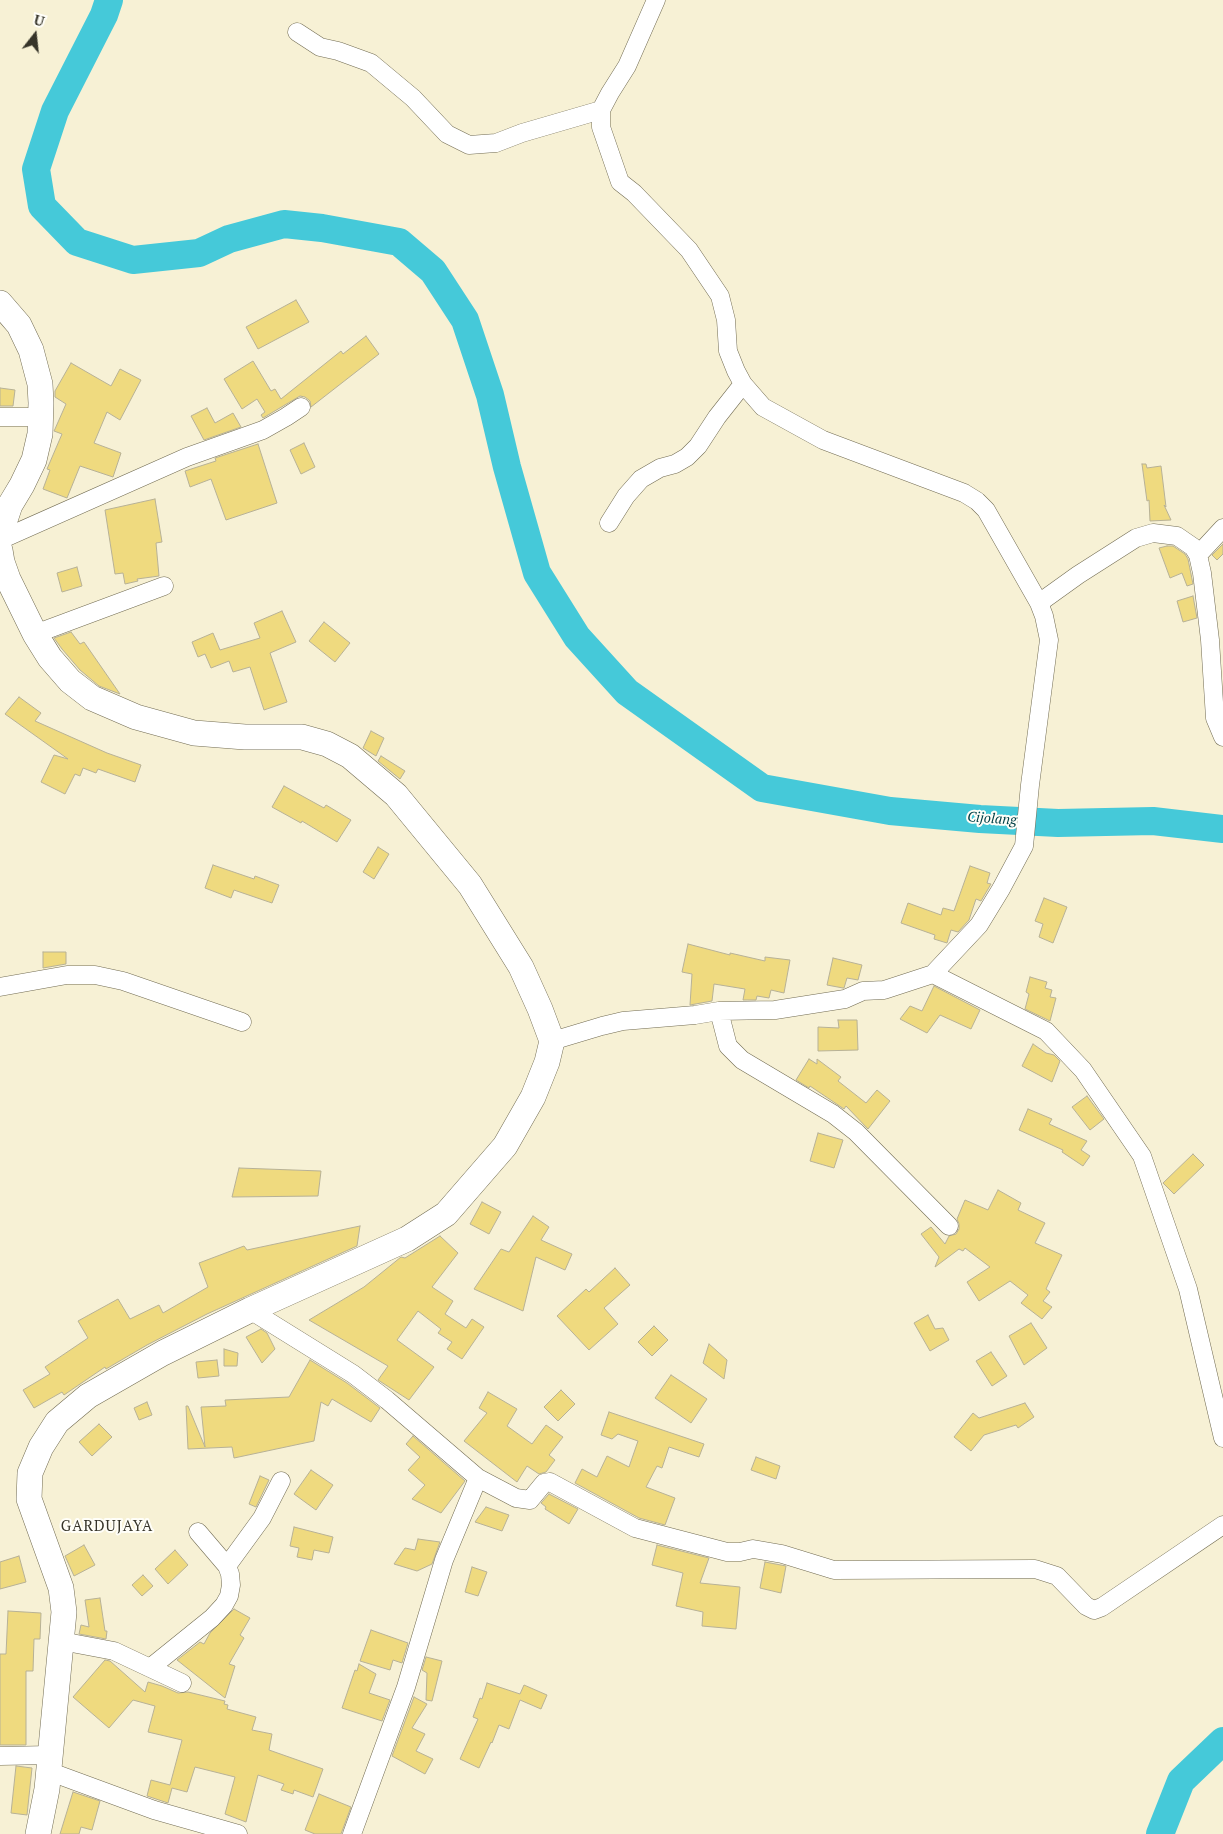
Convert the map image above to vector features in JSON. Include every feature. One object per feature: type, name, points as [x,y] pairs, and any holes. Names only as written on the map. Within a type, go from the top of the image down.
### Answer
[{"type":"highway","points":[[0,303],[19,325],[32,350],[40,384],[41,417],[40,434],[34,460],[22,486],[10,505],[0,535]]},
{"type":"highway","points":[[0,550],[8,579],[35,634],[50,658],[70,682],[92,698],[136,717],[194,733],[244,737],[302,737],[327,744],[350,756],[396,795],[470,886],[522,967],[552,1041],[547,1062],[533,1097],[505,1146],[446,1214],[407,1239],[250,1310],[163,1353],[88,1396],[57,1422],[40,1447],[30,1473],[29,1499],[61,1588],[64,1612],[47,1789],[38,1834]]},
{"type":"street","points":[[552,1041],[623,1022],[719,1011],[775,1010],[845,999],[863,991],[884,990],[933,974],[979,925],[1002,889],[1024,846],[1049,640],[1039,603],[986,510],[977,501],[964,493],[823,440],[764,408],[743,384],[728,352],[726,320],[720,296],[689,250],[634,193],[620,182],[602,127],[601,110],[627,66],[656,0]]},
{"type":"street","points":[[297,32],[320,47],[338,51],[371,63],[413,98],[447,134],[469,145],[496,143],[522,133],[601,110]]},
{"type":"street","points":[[609,523],[626,496],[641,479],[660,468],[675,464],[687,457],[698,446],[717,417],[743,384]]},
{"type":"street","points":[[0,540],[187,457],[263,430],[301,407]]},
{"type":"street","points":[[0,417],[41,417]]},
{"type":"street","points":[[1198,555],[1223,528]]},
{"type":"street","points":[[1039,603],[1078,575],[1136,538],[1153,533],[1177,536],[1193,547],[1198,555],[1202,573],[1210,640],[1215,718],[1223,737]]},
{"type":"street","points":[[35,634],[164,586]]},
{"type":"street","points":[[933,974],[1046,1031],[1083,1070],[1142,1156],[1188,1289],[1223,1438]]},
{"type":"street","points":[[0,987],[67,975],[94,976],[123,981],[242,1022]]},
{"type":"street","points":[[719,1011],[728,1046],[742,1060],[833,1114],[856,1132],[949,1226]]},
{"type":"street","points":[[250,1310],[352,1374],[386,1400],[478,1478],[516,1498],[530,1500],[544,1483],[550,1482],[635,1528],[727,1552],[753,1549],[782,1554],[834,1570],[1035,1569],[1058,1576],[1086,1606],[1094,1610],[1102,1607],[1223,1525]]},
{"type":"street","points":[[352,1834],[406,1688],[444,1560],[478,1478]]},
{"type":"street","points":[[227,1566],[262,1518],[281,1480]]},
{"type":"street","points":[[150,1668],[219,1612],[229,1596],[231,1585],[227,1566],[198,1532]]},
{"type":"street","points":[[61,1641],[114,1651],[182,1683]]},
{"type":"street","points":[[0,1756],[49,1763],[154,1810],[238,1834]]},
{"type":"building","points":[[296,300],[309,322],[258,349],[246,327]]},
{"type":"building","points":[[366,336],[379,354],[311,407],[310,401],[300,396],[263,418],[261,415],[265,412],[257,399],[242,409],[224,379],[253,361],[271,391],[275,389],[281,399],[341,351],[343,354]]},
{"type":"building","points":[[71,363],[111,386],[120,369],[141,380],[120,420],[107,412],[94,443],[121,453],[113,477],[80,466],[67,498],[43,489],[50,470],[47,469],[62,434],[54,431],[66,404],[55,397],[55,391]]},
{"type":"building","points":[[0,388],[15,390],[13,406],[0,406]]},
{"type":"building","points":[[207,408],[215,423],[233,413],[241,427],[204,440],[191,416]]},
{"type":"building","points":[[304,443],[315,467],[301,474],[290,450]]},
{"type":"building","points":[[258,444],[277,503],[226,520],[211,479],[190,487],[185,471],[216,461],[215,458]]},
{"type":"building","points":[[1142,464],[1146,464],[1147,468],[1161,466],[1166,507],[1164,505],[1171,520],[1150,521],[1149,500],[1147,501]]},
{"type":"building","points":[[155,499],[162,542],[156,543],[159,576],[137,579],[138,581],[125,584],[123,573],[115,574],[105,510]]},
{"type":"building","points":[[1223,544],[1223,554],[1217,560],[1212,555]]},
{"type":"building","points":[[1173,546],[1185,554],[1188,559],[1193,584],[1187,586],[1182,573],[1170,578],[1159,548]]},
{"type":"building","points":[[77,567],[82,586],[62,592],[57,573]]},
{"type":"building","points":[[1193,596],[1197,618],[1183,622],[1177,601]]},
{"type":"building","points":[[282,611],[296,642],[270,653],[287,702],[264,710],[250,667],[233,672],[229,661],[211,668],[205,654],[198,657],[192,642],[213,633],[220,650],[260,638],[254,623]]},
{"type":"building","points":[[324,622],[350,643],[335,662],[309,641]]},
{"type":"building","points":[[71,632],[80,644],[84,642],[120,694],[99,686],[80,670],[54,638]]},
{"type":"building","points":[[19,697],[41,713],[35,721],[107,753],[141,765],[135,782],[98,769],[96,773],[83,768],[80,776],[75,774],[65,794],[41,782],[54,755],[68,759],[5,714]]},
{"type":"building","points":[[371,731],[384,738],[376,756],[363,748]]},
{"type":"building","points":[[381,756],[405,771],[400,779],[378,761]]},
{"type":"building","points":[[284,786],[324,808],[326,805],[351,820],[337,842],[302,821],[301,823],[272,807]]},
{"type":"building","points":[[378,847],[389,854],[374,879],[363,872]]},
{"type":"building","points":[[213,865],[254,879],[255,876],[279,885],[272,903],[234,890],[231,898],[205,888]]},
{"type":"building","points":[[970,866],[990,873],[987,883],[991,884],[981,901],[976,899],[969,920],[958,932],[951,930],[947,943],[934,939],[935,935],[901,923],[908,903],[941,915],[943,908],[954,911]]},
{"type":"building","points":[[1044,898],[1067,907],[1053,943],[1039,937],[1043,924],[1035,921]]},
{"type":"building","points":[[688,944],[730,955],[730,953],[765,961],[765,957],[790,960],[784,993],[771,990],[769,998],[757,996],[756,1000],[743,1000],[745,989],[714,984],[712,1001],[690,1005],[692,974],[682,972]]},
{"type":"building","points":[[43,952],[66,952],[66,964],[43,968]]},
{"type":"building","points":[[833,958],[862,965],[858,980],[847,978],[844,988],[827,985]]},
{"type":"building","points":[[1030,977],[1047,982],[1045,988],[1052,990],[1050,997],[1056,998],[1050,1021],[1025,1009],[1029,994],[1026,992]]},
{"type":"building","points":[[934,986],[980,1010],[971,1029],[940,1015],[927,1033],[900,1019],[910,1006],[922,1011]]},
{"type":"building","points":[[838,1020],[857,1020],[858,1050],[818,1051],[818,1027],[839,1028]]},
{"type":"building","points":[[1033,1044],[1046,1053],[1054,1055],[1060,1061],[1052,1082],[1022,1066]]},
{"type":"building","points":[[809,1059],[817,1064],[817,1059],[841,1077],[838,1081],[866,1103],[877,1090],[890,1101],[868,1129],[846,1106],[844,1109],[810,1086],[809,1088],[796,1080]]},
{"type":"building","points":[[1087,1096],[1104,1119],[1090,1130],[1072,1107]]},
{"type":"building","points":[[1028,1109],[1052,1119],[1049,1124],[1087,1141],[1081,1150],[1090,1156],[1083,1166],[1062,1152],[1063,1150],[1019,1130]]},
{"type":"building","points":[[818,1133],[843,1140],[834,1168],[810,1161]]},
{"type":"building","points":[[1193,1154],[1204,1165],[1174,1194],[1163,1183]]},
{"type":"building","points":[[239,1168],[321,1171],[318,1196],[232,1197]]},
{"type":"building","points":[[998,1190],[1021,1203],[1018,1210],[1045,1223],[1035,1243],[1062,1255],[1046,1289],[1050,1292],[1043,1301],[1052,1307],[1042,1319],[1021,1303],[1028,1295],[1010,1281],[979,1301],[967,1282],[990,1267],[965,1248],[963,1251],[959,1249],[935,1267],[939,1257],[921,1234],[931,1227],[945,1244],[949,1236],[956,1234],[959,1229],[957,1219],[965,1200],[988,1210]]},
{"type":"building","points":[[482,1202],[501,1212],[489,1234],[470,1224]]},
{"type":"building","points":[[533,1216],[549,1227],[541,1240],[572,1254],[565,1270],[536,1257],[523,1311],[474,1289],[501,1249],[509,1252]]},
{"type":"building","points":[[360,1226],[357,1246],[207,1314],[106,1369],[105,1367],[64,1395],[62,1392],[34,1408],[23,1390],[50,1374],[45,1367],[88,1338],[78,1321],[118,1299],[130,1319],[159,1305],[163,1313],[208,1287],[199,1263],[244,1246],[247,1250]]},
{"type":"building","points":[[440,1236],[458,1253],[432,1287],[453,1301],[445,1314],[466,1328],[472,1319],[484,1327],[462,1359],[447,1349],[452,1342],[438,1333],[441,1329],[418,1311],[397,1340],[434,1367],[409,1400],[378,1380],[388,1366],[309,1320],[364,1287],[401,1257],[405,1258]]},
{"type":"building","points":[[615,1268],[630,1285],[604,1308],[618,1324],[589,1350],[557,1316],[586,1289],[589,1292]]},
{"type":"building","points":[[928,1315],[935,1329],[943,1328],[949,1340],[930,1351],[914,1323]]},
{"type":"building","points":[[1031,1323],[1047,1348],[1024,1365],[1009,1336]]},
{"type":"building","points":[[654,1326],[668,1340],[652,1356],[638,1342]]},
{"type":"building","points":[[261,1329],[267,1333],[275,1349],[262,1363],[246,1337]]},
{"type":"building","points":[[709,1344],[727,1360],[724,1379],[703,1363]]},
{"type":"building","points":[[224,1349],[238,1353],[237,1366],[224,1366]]},
{"type":"building","points":[[991,1352],[1007,1376],[992,1386],[976,1361]]},
{"type":"building","points":[[217,1360],[219,1376],[198,1378],[196,1362]]},
{"type":"building","points":[[310,1360],[347,1383],[380,1408],[371,1422],[332,1399],[328,1406],[321,1402],[314,1441],[234,1458],[232,1447],[188,1449],[186,1406],[188,1406],[205,1447],[201,1407],[226,1406],[225,1400],[289,1397]]},
{"type":"building","points":[[671,1375],[707,1399],[691,1423],[655,1398]]},
{"type":"building","points":[[561,1390],[575,1404],[558,1421],[544,1407]]},
{"type":"building","points":[[488,1392],[517,1409],[507,1426],[532,1444],[546,1425],[563,1437],[549,1455],[555,1460],[546,1472],[539,1474],[527,1466],[517,1482],[464,1441],[487,1413],[479,1408]]},
{"type":"building","points":[[147,1402],[152,1415],[139,1420],[134,1408]]},
{"type":"building","points":[[1025,1403],[1034,1417],[1018,1428],[1016,1425],[984,1435],[971,1451],[954,1437],[973,1413],[979,1418]]},
{"type":"building","points":[[609,1412],[704,1444],[699,1457],[669,1447],[662,1468],[657,1466],[646,1487],[675,1498],[665,1525],[639,1518],[575,1483],[582,1469],[597,1477],[607,1456],[629,1467],[638,1441],[618,1434],[612,1439],[601,1435]]},
{"type":"building","points":[[99,1424],[112,1437],[92,1456],[79,1442]]},
{"type":"building","points":[[413,1436],[465,1481],[441,1513],[412,1499],[425,1485],[408,1470],[420,1457],[406,1444]]},
{"type":"building","points":[[756,1457],[780,1466],[776,1479],[751,1470]]},
{"type":"building","points":[[311,1470],[333,1485],[316,1510],[294,1494]]},
{"type":"building","points":[[260,1476],[269,1480],[256,1507],[249,1504]]},
{"type":"building","points":[[549,1494],[578,1509],[569,1524],[545,1509],[546,1507],[541,1503]]},
{"type":"building","points":[[486,1507],[509,1515],[502,1531],[475,1522]]},
{"type":"building","points":[[294,1527],[333,1537],[329,1553],[314,1550],[312,1560],[297,1557],[299,1548],[290,1546]]},
{"type":"building","points":[[418,1539],[440,1542],[432,1564],[417,1571],[394,1564],[405,1548],[415,1550]]},
{"type":"building","points":[[84,1545],[95,1565],[74,1576],[65,1556]]},
{"type":"building","points":[[657,1545],[709,1558],[700,1583],[740,1587],[736,1629],[702,1626],[703,1612],[676,1606],[683,1573],[652,1565]]},
{"type":"building","points":[[175,1550],[188,1565],[168,1584],[155,1569]]},
{"type":"building","points":[[19,1556],[26,1582],[0,1589],[0,1562]]},
{"type":"building","points":[[765,1562],[786,1566],[781,1593],[760,1588]]},
{"type":"building","points":[[472,1567],[487,1572],[478,1596],[465,1592]]},
{"type":"building","points":[[143,1575],[153,1586],[142,1596],[132,1585]]},
{"type":"building","points":[[100,1598],[105,1631],[107,1631],[106,1639],[79,1634],[81,1625],[89,1627],[85,1600]]},
{"type":"building","points":[[234,1609],[250,1618],[240,1635],[244,1638],[229,1664],[235,1666],[225,1698],[177,1660],[200,1642],[204,1644],[210,1633]]},
{"type":"building","points":[[8,1611],[41,1613],[40,1639],[34,1639],[33,1671],[26,1671],[26,1745],[0,1745],[0,1654],[6,1654]]},
{"type":"building","points":[[371,1630],[408,1643],[402,1663],[393,1660],[390,1670],[360,1661]]},
{"type":"building","points":[[426,1657],[442,1661],[432,1701],[426,1700],[427,1673],[422,1670]]},
{"type":"building","points":[[105,1660],[110,1661],[145,1692],[148,1682],[178,1693],[188,1692],[225,1701],[224,1704],[228,1705],[227,1709],[256,1717],[252,1730],[272,1734],[269,1750],[323,1769],[313,1797],[294,1790],[293,1794],[281,1790],[284,1784],[258,1775],[246,1822],[225,1814],[235,1777],[195,1767],[187,1792],[172,1788],[168,1803],[147,1796],[151,1780],[170,1785],[182,1740],[148,1732],[155,1706],[133,1700],[109,1728],[73,1697]]},
{"type":"building","points":[[359,1664],[376,1674],[369,1693],[390,1700],[382,1721],[342,1708],[355,1670],[357,1671]]},
{"type":"building","points":[[487,1683],[520,1694],[524,1685],[547,1695],[541,1709],[520,1700],[509,1729],[499,1725],[479,1768],[460,1759],[478,1719],[473,1717]]},
{"type":"building","points":[[414,1697],[427,1704],[412,1728],[425,1734],[416,1751],[433,1759],[425,1774],[392,1756]]},
{"type":"building","points":[[16,1766],[32,1768],[27,1815],[11,1813]]},
{"type":"building","points":[[73,1792],[100,1801],[92,1830],[81,1827],[79,1834],[60,1834]]},
{"type":"building","points":[[319,1794],[351,1807],[341,1834],[315,1834],[305,1830]]},
{"type":"waterway","name":"Cijolang","points":[[109,0],[104,15],[55,111],[36,169],[42,206],[77,242],[133,260],[199,253],[229,239],[284,224],[322,228],[399,242],[433,271],[465,320],[490,395],[507,467],[537,573],[577,637],[627,692],[762,788],[890,811],[980,819],[1058,823],[1153,821],[1223,829]]},
{"type":"waterway","points":[[1160,1834],[1181,1781],[1223,1741]]},
{"type":"district","name":"GARDUJAYA","points":[[107,1527]]}]
